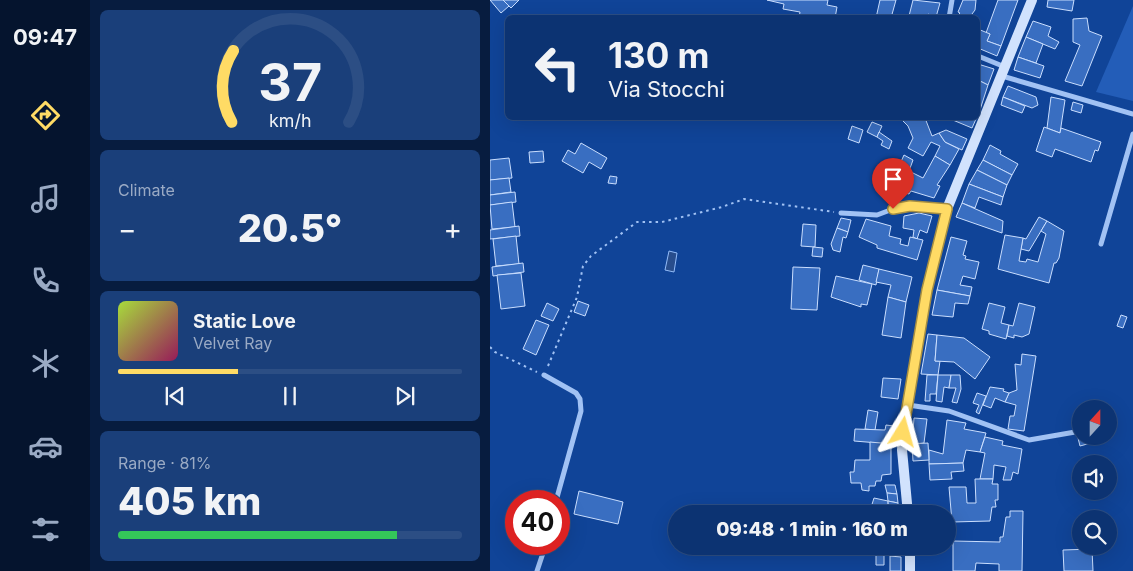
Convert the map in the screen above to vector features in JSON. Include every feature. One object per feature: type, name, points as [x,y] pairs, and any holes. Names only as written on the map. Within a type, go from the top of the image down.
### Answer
[{"type":"street","points":[[950,15],[952,0]]},
{"type":"street","points":[[907,505],[902,450],[907,405],[927,290],[947,209],[1032,0]]},
{"type":"street","points":[[980,57],[1004,71],[1133,114]]},
{"type":"street","points":[[1101,244],[1133,134]]},
{"type":"street","points":[[841,214],[877,215],[893,209],[910,206],[947,209]]},
{"type":"street","points":[[544,375],[576,393],[580,399],[580,411],[559,490]]},
{"type":"street","points":[[907,405],[949,410],[1029,440],[1072,433]]},
{"type":"street","points":[[537,571],[542,555]]},
{"type":"street","points":[[910,555],[910,571]]},
{"type":"path","points":[[490,347],[495,352],[544,375],[577,296],[583,266],[591,256],[637,222],[662,222],[722,207],[744,199],[758,200],[777,205],[817,208],[841,214]]},
{"type":"shaded area","points":[[1133,6],[1133,101],[1096,92]]},
{"type":"shaded area","points":[[669,251],[677,253],[674,272],[665,270]]},
{"type":"building","points":[[490,0],[503,0],[509,6],[501,13]]},
{"type":"building","points":[[503,0],[519,0],[511,8]]},
{"type":"building","points":[[767,0],[828,0],[827,5],[837,7],[836,15],[800,15],[800,12],[783,9],[784,4]]},
{"type":"building","points":[[880,0],[896,0],[892,15],[877,15]]},
{"type":"building","points":[[913,0],[940,3],[937,15],[909,15]]},
{"type":"building","points":[[963,0],[976,0],[975,10],[971,15],[958,15],[960,13],[958,12]]},
{"type":"building","points":[[998,0],[1018,0],[1001,46],[987,41],[990,34],[986,33]]},
{"type":"building","points":[[1048,0],[1074,0],[1072,11],[1047,7]]},
{"type":"building","points":[[1087,18],[1089,31],[1102,36],[1082,86],[1065,81],[1080,45],[1073,42],[1073,19]]},
{"type":"building","points":[[1033,21],[1051,27],[1048,36],[1059,42],[1055,49],[1026,37]]},
{"type":"building","points":[[980,30],[990,34],[987,41],[1001,46],[997,56],[980,49]]},
{"type":"building","points":[[1026,37],[1043,44],[1036,63],[1018,57]]},
{"type":"building","points":[[1018,57],[1044,66],[1040,78],[1014,70]]},
{"type":"building","points":[[980,65],[994,69],[988,85],[980,81]]},
{"type":"building","points":[[980,81],[988,85],[980,110]]},
{"type":"building","points":[[1008,86],[1036,97],[1038,105],[1032,108],[1003,97]]},
{"type":"building","points":[[1003,97],[1025,106],[1022,113],[1001,105]]},
{"type":"building","points":[[1051,97],[1065,100],[1060,133],[1047,128]]},
{"type":"building","points":[[1073,102],[1083,105],[1081,113],[1071,110]]},
{"type":"building","points":[[902,120],[926,120],[932,136],[939,133],[945,142],[959,149],[950,165],[935,156],[940,146],[931,142],[923,156],[908,148],[913,138],[908,126]]},
{"type":"building","points":[[953,120],[976,120],[972,128]]},
{"type":"building","points":[[872,122],[882,126],[877,137],[867,132]]},
{"type":"building","points":[[852,126],[863,130],[859,143],[848,139]]},
{"type":"building","points":[[1044,127],[1060,133],[1061,128],[1101,142],[1098,151],[1095,150],[1091,162],[1055,149],[1052,157],[1036,151]]},
{"type":"building","points":[[946,130],[967,139],[962,150],[945,142],[939,133]]},
{"type":"building","points":[[879,132],[892,141],[889,149],[881,145],[883,141],[877,137]]},
{"type":"building","points":[[581,143],[607,158],[601,169],[589,162],[583,173],[562,161],[568,150],[575,154]]},
{"type":"building","points":[[990,145],[1001,151],[1000,154],[1018,164],[1012,175],[983,160]]},
{"type":"building","points":[[543,151],[544,162],[530,163],[529,152]]},
{"type":"building","points":[[904,155],[913,160],[909,171],[923,178],[935,156],[950,165],[937,185],[940,186],[934,198],[911,191],[909,194],[902,192],[900,195],[895,193],[894,196],[887,193]]},
{"type":"building","points":[[509,158],[512,178],[490,180],[490,160]]},
{"type":"building","points":[[983,160],[1012,175],[1007,185],[977,170]]},
{"type":"building","points":[[977,170],[1007,185],[1003,197],[969,184]]},
{"type":"building","points":[[610,176],[617,177],[616,184],[608,183]]},
{"type":"building","points":[[509,178],[511,192],[490,195],[490,180]]},
{"type":"building","points":[[969,184],[1003,197],[1001,205],[979,197],[975,208],[962,203]]},
{"type":"building","points":[[515,192],[516,202],[490,205],[490,195]]},
{"type":"building","points":[[512,202],[515,227],[492,229],[490,205]]},
{"type":"building","points":[[962,203],[1003,221],[1002,233],[956,217]]},
{"type":"building","points":[[919,213],[932,216],[927,233],[920,230],[917,239],[913,237],[914,230],[903,228],[904,216]]},
{"type":"building","points":[[1039,217],[1047,221],[1029,251],[1021,249],[1023,238],[1026,239]]},
{"type":"building","points":[[841,218],[851,220],[848,232],[837,228]]},
{"type":"building","points":[[866,219],[891,226],[889,236],[901,239],[900,244],[908,246],[910,237],[923,240],[917,260],[877,248],[877,245],[859,237]]},
{"type":"building","points":[[1047,221],[1064,231],[1059,258],[1054,263],[1049,283],[998,269],[1005,235],[1023,238],[1019,261],[1026,262],[1027,259],[1038,262],[1046,234],[1041,231]]},
{"type":"building","points":[[803,224],[816,225],[815,247],[801,246]]},
{"type":"building","points":[[519,226],[520,236],[490,239],[490,230]]},
{"type":"building","points":[[837,228],[848,232],[846,238],[843,237],[840,252],[833,250],[831,244]]},
{"type":"building","points":[[516,236],[519,264],[496,266],[493,239]]},
{"type":"building","points":[[951,237],[967,241],[963,255],[966,256],[965,259],[979,262],[975,279],[963,276],[960,285],[972,287],[970,296],[937,290]]},
{"type":"building","points":[[813,247],[823,248],[822,257],[812,256]]},
{"type":"building","points":[[523,263],[524,272],[493,276],[492,267]]},
{"type":"building","points":[[863,265],[879,269],[876,285],[859,280]]},
{"type":"building","points":[[793,267],[820,268],[817,310],[791,309]]},
{"type":"building","points":[[879,269],[912,277],[906,302],[888,297],[891,285],[876,282]]},
{"type":"building","points":[[521,273],[525,306],[501,309],[497,275]]},
{"type":"building","points":[[836,276],[872,284],[867,305],[861,304],[861,307],[831,297]]},
{"type":"building","points":[[937,290],[970,296],[968,304],[955,303],[953,317],[932,315]]},
{"type":"building","points":[[888,297],[906,302],[901,338],[882,335]]},
{"type":"building","points":[[578,301],[589,305],[585,316],[574,312]]},
{"type":"building","points":[[547,303],[559,309],[553,321],[541,316]]},
{"type":"building","points":[[989,303],[1005,307],[1001,323],[1009,325],[1006,339],[989,334],[989,331],[982,329]]},
{"type":"building","points":[[1019,303],[1035,307],[1029,334],[1022,337],[1014,335],[1014,338],[1007,336],[1009,325],[1013,326]]},
{"type":"building","points":[[1121,315],[1127,317],[1123,328],[1117,326]]},
{"type":"building","points":[[536,320],[549,325],[536,355],[523,349]]},
{"type":"building","points":[[928,334],[937,335],[935,361],[940,361],[938,375],[921,374]]},
{"type":"building","points":[[937,335],[964,338],[990,357],[975,379],[954,362],[935,361]]},
{"type":"building","points":[[1022,354],[1036,356],[1024,431],[1008,429],[1010,416],[1014,416],[1016,405],[1005,402],[1009,393],[1017,390],[1015,364],[1021,365]]},
{"type":"building","points":[[927,375],[938,375],[936,394],[930,394],[930,401],[925,401]]},
{"type":"building","points":[[938,375],[951,375],[949,388],[944,387],[942,402],[936,401]]},
{"type":"building","points":[[951,375],[960,375],[961,389],[957,403],[952,402],[956,388],[949,388]]},
{"type":"building","points":[[883,378],[901,379],[898,399],[881,397]]},
{"type":"building","points":[[990,387],[1004,389],[1003,391],[1009,393],[1005,402],[995,398],[991,408],[983,405]]},
{"type":"building","points":[[977,393],[986,396],[979,414],[976,412],[979,405],[973,403]]},
{"type":"building","points":[[868,410],[878,412],[875,430],[865,429]]},
{"type":"building","points":[[914,418],[927,419],[924,443],[912,444]]},
{"type":"building","points":[[947,420],[966,423],[964,429],[986,433],[980,452],[966,450],[963,463],[929,464],[929,450],[943,454]]},
{"type":"building","points":[[886,425],[894,426],[891,444],[854,441],[855,429],[885,430]]},
{"type":"building","points":[[985,437],[1003,441],[1002,445],[1022,449],[1018,474],[1013,472],[1011,480],[1003,480],[1006,467],[994,465],[993,479],[980,479],[985,453],[980,452]]},
{"type":"building","points":[[870,442],[891,444],[891,474],[882,475],[881,481],[876,481],[875,486],[869,486],[869,491],[862,490],[861,483],[851,483],[850,472],[854,472],[855,460],[870,460]]},
{"type":"building","points":[[928,443],[929,460],[913,461],[912,444]]},
{"type":"building","points":[[963,463],[964,471],[951,472],[952,479],[930,480],[929,464]]},
{"type":"building","points":[[975,479],[993,479],[992,484],[998,484],[998,500],[995,500],[996,507],[992,507],[990,521],[956,522],[956,505],[951,505],[949,487],[966,487],[967,503],[976,503]]},
{"type":"building","points":[[885,485],[895,485],[897,494],[887,493]]},
{"type":"building","points":[[579,491],[623,502],[618,524],[574,514]]},
{"type":"building","points":[[887,493],[897,494],[898,503],[888,501]]},
{"type":"building","points":[[874,498],[888,501],[888,505],[872,505]]},
{"type":"building","points":[[888,501],[898,503],[898,505],[888,505]]},
{"type":"building","points":[[1010,511],[1023,511],[1022,571],[999,571],[999,564],[976,563],[975,571],[953,571],[953,555],[956,555],[956,541],[1000,542],[1000,537],[1003,537],[1006,517],[1010,517]]},
{"type":"building","points":[[1063,550],[1072,550],[1072,555],[1092,555],[1093,571],[1064,571]]},
{"type":"building","points":[[876,555],[884,555],[884,565],[876,565]]},
{"type":"building","points":[[890,556],[901,557],[901,571],[890,571]]},
{"type":"route","points":[[893,209],[910,206],[947,209],[927,290],[903,432]]}]
